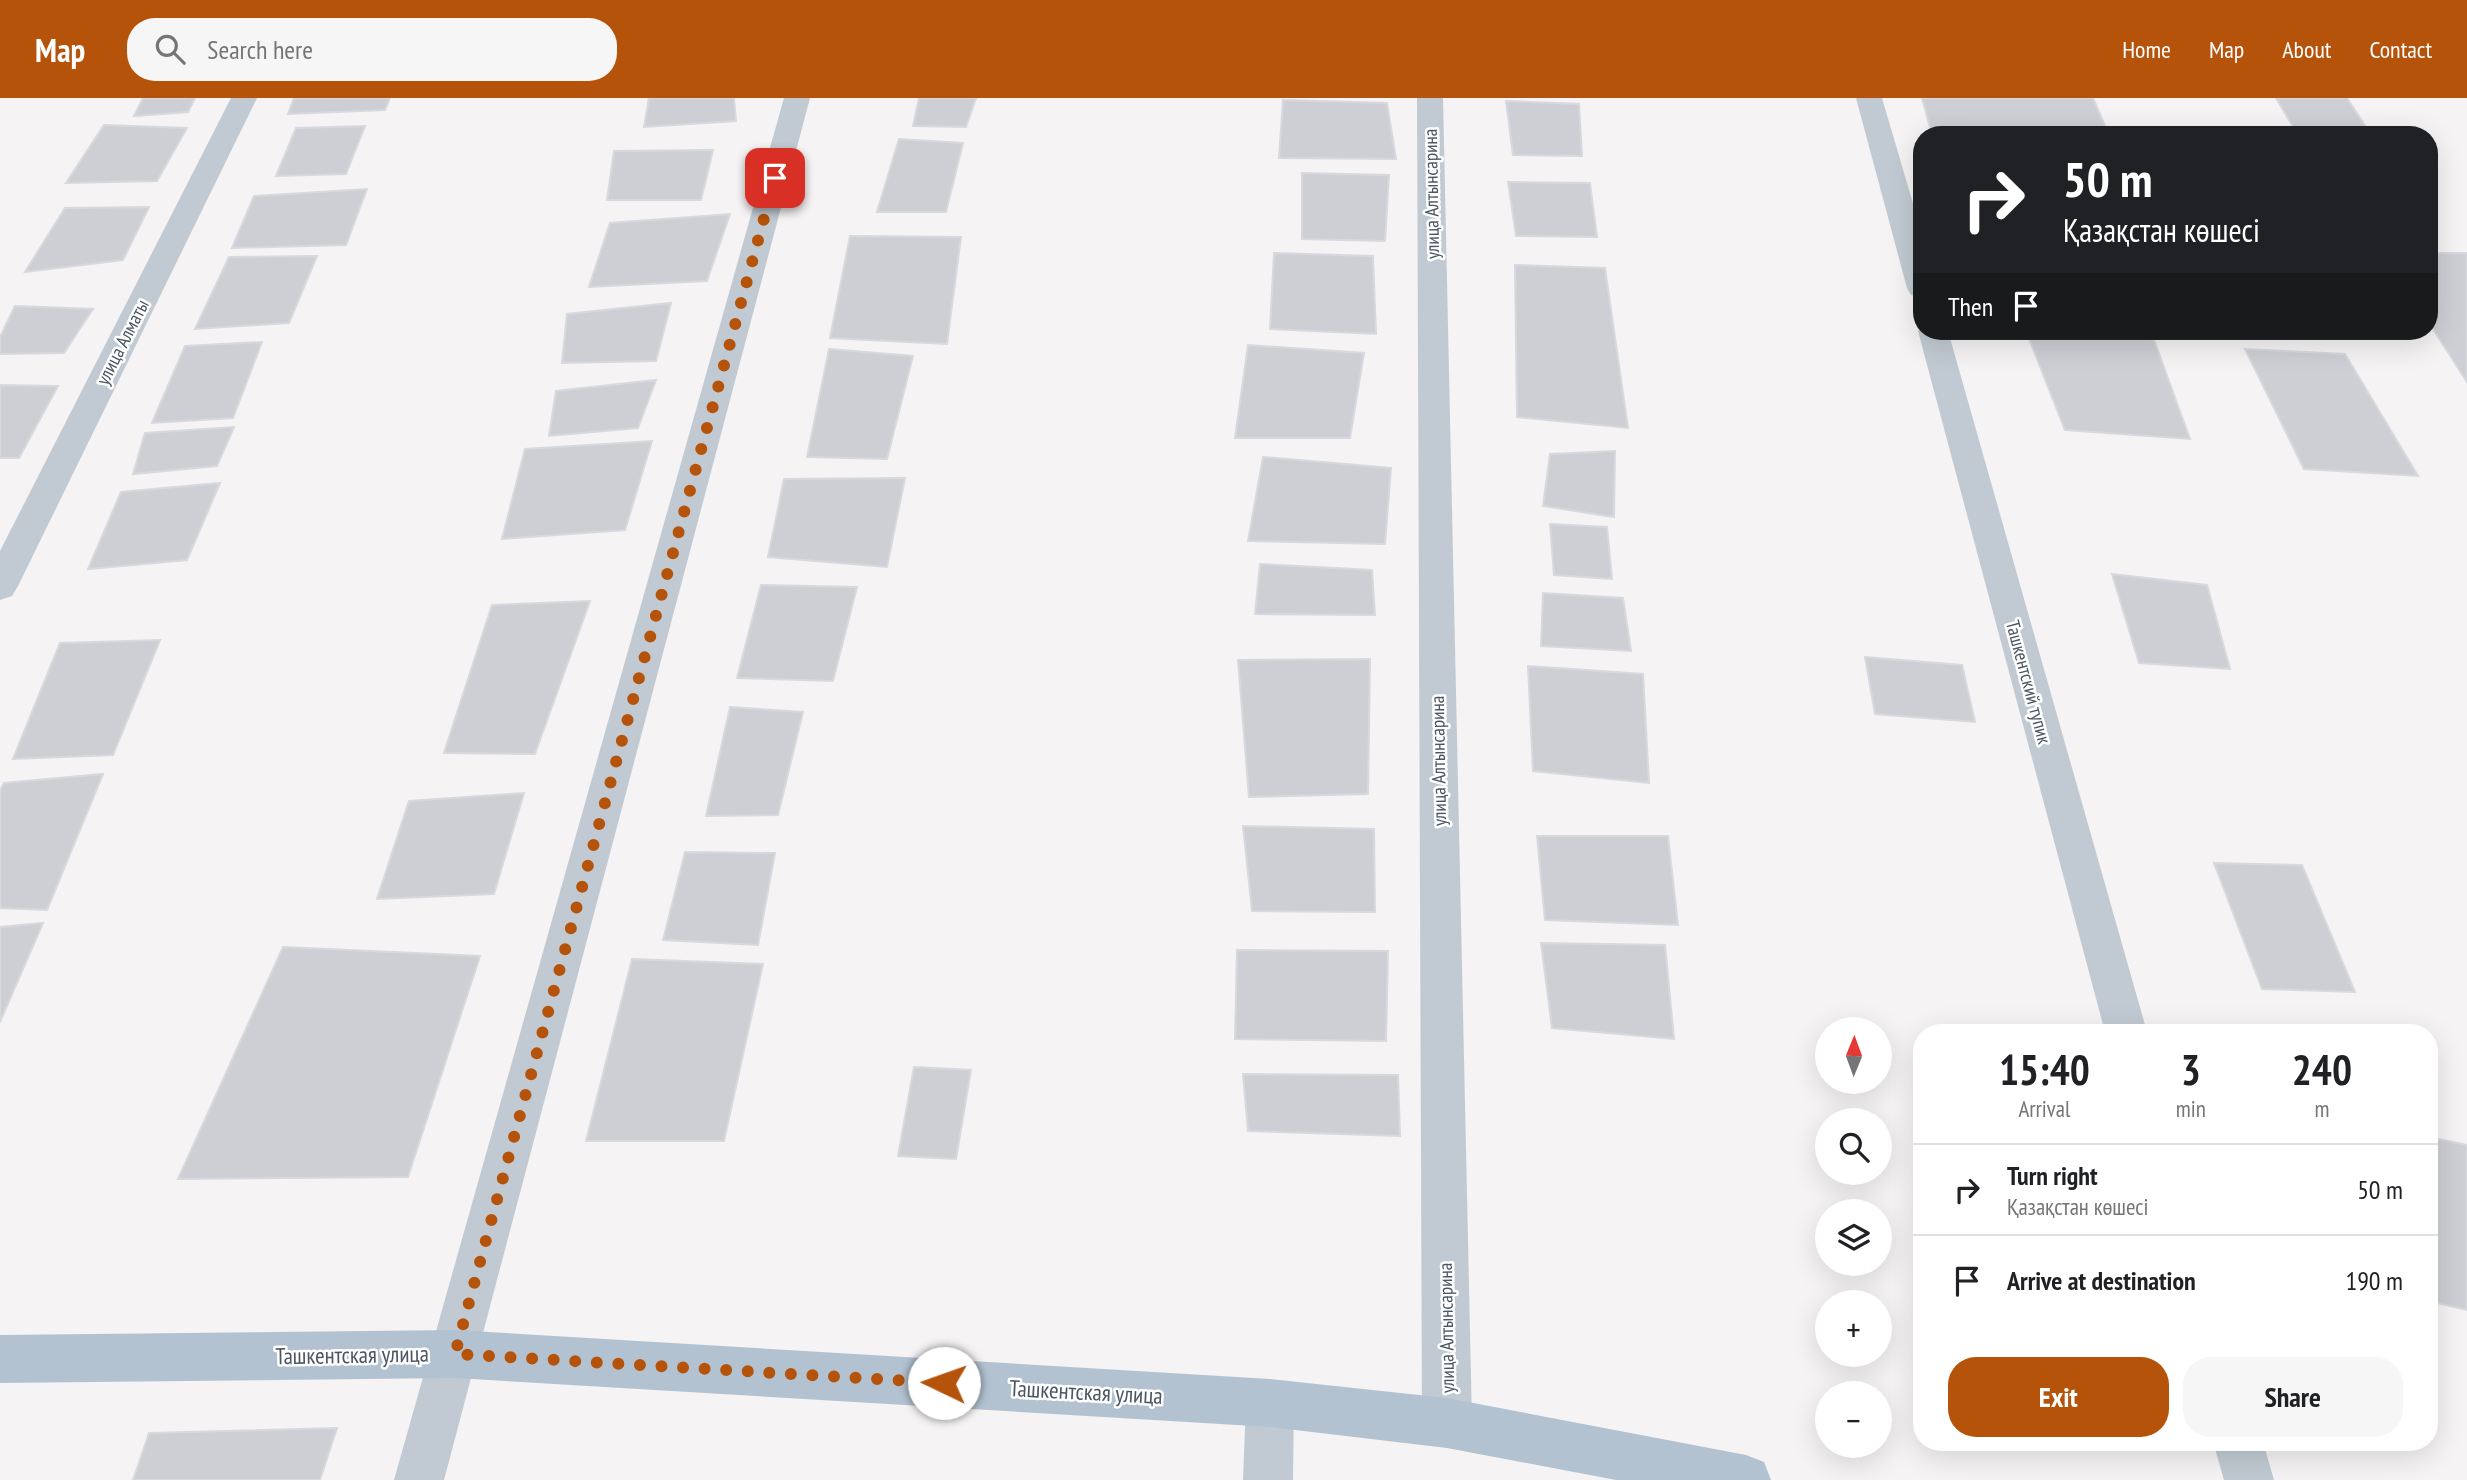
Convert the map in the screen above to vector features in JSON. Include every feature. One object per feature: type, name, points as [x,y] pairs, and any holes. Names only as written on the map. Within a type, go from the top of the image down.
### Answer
[{"type":"main road","name":"Ташкентская улица","points":[[0,1359],[455,1354],[1270,1403],[1447,1423],[1746,1480]]},
{"type":"street","name":"улица Алматы","points":[[0,586],[244,98]]},
{"type":"street","points":[[419,1480],[797,98]]},
{"type":"street","name":"улица Алтынсарина","points":[[1430,98],[1447,1423]]},
{"type":"street","points":[[1869,98],[1913,256]]},
{"type":"street","name":"Ташкентский тупик","points":[[1935,340],[2124,1024]]},
{"type":"street","points":[[1268,1480],[1270,1403]]},
{"type":"street","points":[[2241,1451],[2249,1480]]},
{"type":"building","points":[[143,98],[195,98],[188,112],[134,116]]},
{"type":"building","points":[[294,98],[390,98],[385,110],[288,114]]},
{"type":"building","points":[[649,98],[734,98],[736,121],[644,127]]},
{"type":"building","points":[[919,98],[976,98],[966,127],[913,126]]},
{"type":"building","points":[[1922,98],[2093,98],[2105,126],[1930,126]]},
{"type":"building","points":[[2276,98],[2347,98],[2365,126],[2293,126]]},
{"type":"building","points":[[1283,100],[1387,103],[1396,159],[1279,158]]},
{"type":"building","points":[[1506,101],[1579,104],[1582,156],[1513,155]]},
{"type":"building","points":[[104,125],[187,128],[157,181],[66,183]]},
{"type":"building","points":[[365,126],[346,174],[276,176],[296,128]]},
{"type":"building","points":[[899,139],[963,143],[946,212],[877,212]]},
{"type":"building","points":[[713,150],[701,200],[607,200],[614,151]]},
{"type":"building","points":[[1302,173],[1389,175],[1385,241],[1302,239]]},
{"type":"building","points":[[1508,182],[1590,183],[1597,237],[1516,236]]},
{"type":"building","points":[[367,189],[346,245],[232,248],[254,196]]},
{"type":"building","points":[[149,207],[123,260],[25,272],[65,208]]},
{"type":"building","points":[[730,214],[707,281],[589,287],[610,223]]},
{"type":"building","points":[[850,236],[961,237],[947,344],[830,338]]},
{"type":"building","points":[[1274,253],[1373,256],[1376,334],[1270,329]]},
{"type":"building","points":[[2438,253],[2467,253],[2467,382],[2438,337]]},
{"type":"building","points":[[317,256],[289,323],[195,329],[229,257]]},
{"type":"building","points":[[1515,265],[1605,268],[1628,428],[1517,417]]},
{"type":"building","points":[[671,303],[656,361],[562,363],[567,314]]},
{"type":"building","points":[[15,306],[93,309],[64,353],[0,354],[0,337]]},
{"type":"building","points":[[2030,340],[2154,340],[2190,439],[2065,430]]},
{"type":"building","points":[[262,342],[233,418],[152,423],[185,346]]},
{"type":"building","points":[[1248,345],[1364,353],[1350,438],[1235,438]]},
{"type":"building","points":[[829,349],[913,356],[887,459],[807,457]]},
{"type":"building","points":[[2245,349],[2345,354],[2418,476],[2304,469]]},
{"type":"building","points":[[656,380],[638,428],[549,436],[556,391]]},
{"type":"building","points":[[0,385],[58,386],[19,458],[0,458]]},
{"type":"building","points":[[234,427],[217,466],[133,474],[145,433]]},
{"type":"building","points":[[652,441],[625,530],[502,539],[525,449]]},
{"type":"building","points":[[1615,451],[1614,517],[1543,506],[1550,454]]},
{"type":"building","points":[[1263,457],[1391,468],[1385,544],[1248,541]]},
{"type":"building","points":[[905,478],[887,567],[768,557],[784,479]]},
{"type":"building","points":[[220,483],[187,560],[88,569],[121,492]]},
{"type":"building","points":[[1550,524],[1607,527],[1612,579],[1554,575]]},
{"type":"building","points":[[1260,564],[1372,570],[1375,615],[1255,614]]},
{"type":"building","points":[[2112,574],[2207,585],[2230,669],[2139,663]]},
{"type":"building","points":[[761,585],[857,587],[833,681],[737,678]]},
{"type":"building","points":[[1543,593],[1623,598],[1631,651],[1541,646]]},
{"type":"building","points":[[590,601],[535,754],[444,753],[492,605]]},
{"type":"building","points":[[160,640],[113,755],[13,759],[60,643]]},
{"type":"building","points":[[1865,657],[1962,665],[1975,722],[1875,714]]},
{"type":"building","points":[[1370,659],[1368,794],[1249,797],[1238,660]]},
{"type":"building","points":[[1528,666],[1643,674],[1649,783],[1533,771]]},
{"type":"building","points":[[730,707],[803,712],[778,815],[706,816]]},
{"type":"building","points":[[103,774],[47,910],[0,908],[0,790],[4,783]]},
{"type":"building","points":[[524,793],[494,894],[377,899],[409,801]]},
{"type":"building","points":[[1243,826],[1374,829],[1375,912],[1252,911]]},
{"type":"building","points":[[1537,836],[1668,836],[1678,925],[1545,920]]},
{"type":"building","points":[[685,852],[775,853],[758,945],[663,940]]},
{"type":"building","points":[[2214,863],[2302,865],[2355,992],[2262,989]]},
{"type":"building","points":[[43,923],[0,1022],[0,927]]},
{"type":"building","points":[[1541,943],[1665,945],[1674,1039],[1552,1028]]},
{"type":"building","points":[[283,947],[480,956],[408,1177],[178,1179]]},
{"type":"building","points":[[1237,950],[1388,951],[1386,1041],[1235,1039]]},
{"type":"building","points":[[632,959],[763,964],[724,1141],[586,1141]]},
{"type":"building","points":[[914,1067],[971,1070],[956,1159],[898,1156]]},
{"type":"building","points":[[1243,1074],[1398,1075],[1400,1136],[1248,1131]]},
{"type":"building","points":[[2438,1139],[2467,1145],[2467,1310],[2438,1303]]},
{"type":"building","points":[[337,1428],[320,1480],[133,1480],[149,1433]]},
{"type":"route","points":[[775,178],[455,1354],[944,1383]]}]
